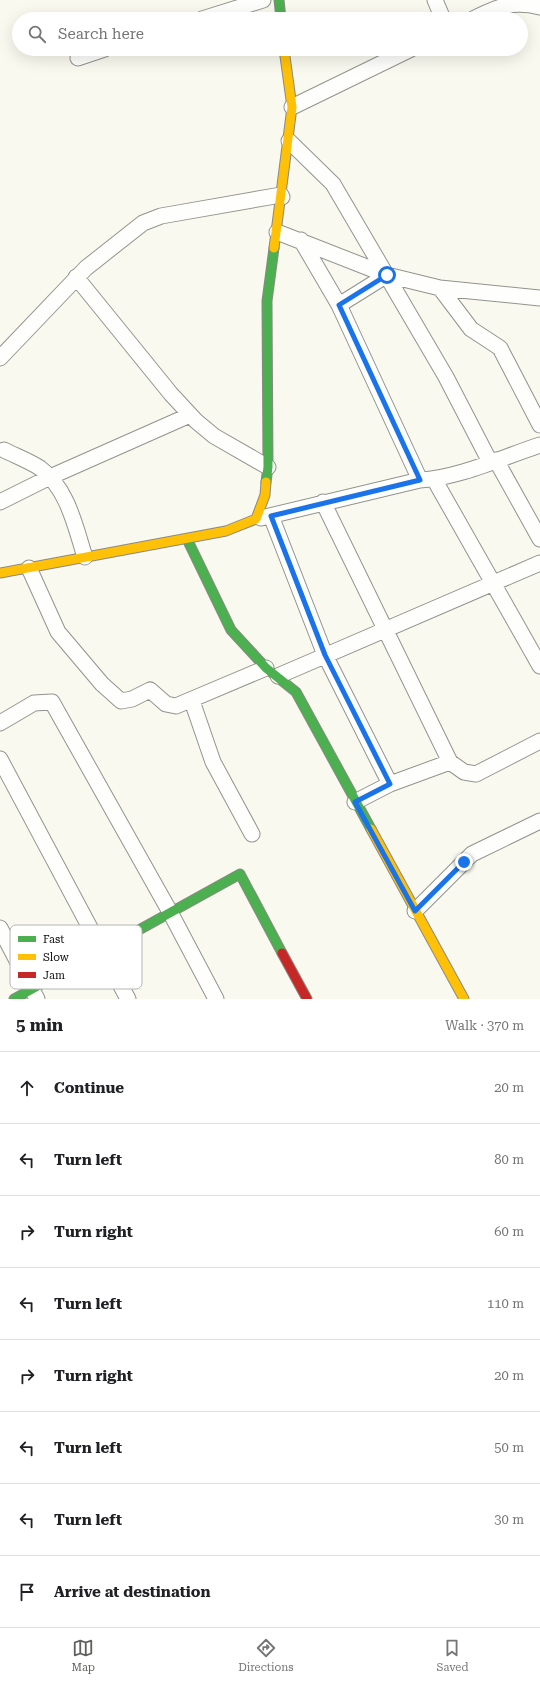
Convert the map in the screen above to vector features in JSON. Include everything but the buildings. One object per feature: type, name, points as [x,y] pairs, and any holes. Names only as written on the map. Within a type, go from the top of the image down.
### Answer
[{"type":"street","points":[[224,12],[263,0]]},
{"type":"street","points":[[279,0],[280,12]]},
{"type":"street","points":[[435,0],[441,12]]},
{"type":"street","points":[[487,12],[504,4],[526,2],[540,7]]},
{"type":"street","points":[[78,58],[84,56]]},
{"type":"street","points":[[285,56],[292,108],[290,141],[266,301],[268,467],[264,517],[325,655],[390,784]]},
{"type":"street","points":[[292,108],[397,56]]},
{"type":"street","points":[[290,141],[333,184],[446,377],[493,461],[540,539]]},
{"type":"street","points":[[0,358],[76,277],[150,219],[191,210],[281,195],[282,197]]},
{"type":"street","points":[[277,232],[301,240],[387,275],[440,288],[540,298]]},
{"type":"street","points":[[301,240],[339,305],[427,479],[493,582],[540,666]]},
{"type":"street","points":[[339,305],[387,275]]},
{"type":"street","points":[[76,277],[171,394],[190,415],[214,436],[268,467]]},
{"type":"street","points":[[440,288],[471,329],[500,348],[540,425]]},
{"type":"street","points":[[0,502],[50,477],[190,415]]},
{"type":"street","points":[[0,573],[226,531],[264,517],[323,502],[427,479],[493,461],[540,444]]},
{"type":"street","points":[[4,450],[39,468],[50,477],[68,502],[85,558]]},
{"type":"street","points":[[323,502],[450,762],[464,772],[476,774],[540,741]]},
{"type":"street","points":[[187,539],[231,630],[272,672],[296,692],[464,999]]},
{"type":"street","points":[[29,568],[58,632],[105,688],[121,700],[132,699],[150,690],[171,706],[192,701],[272,672],[325,655],[540,563]]},
{"type":"street","points":[[192,701],[213,762],[252,834]]},
{"type":"street","points":[[0,723],[34,703],[52,702],[170,912],[216,999]]},
{"type":"street","points":[[0,759],[89,925]]},
{"type":"street","points":[[355,802],[390,784],[450,762]]},
{"type":"street","points":[[415,911],[472,854],[540,821]]},
{"type":"street","points":[[142,928],[240,874],[307,999]]},
{"type":"street","points":[[0,928],[10,947]]},
{"type":"street","points":[[123,989],[128,999]]},
{"type":"street","points":[[14,999],[34,994]]},
{"type":"traffic: fast","points":[[279,0],[280,12]]},
{"type":"traffic: fast","points":[[266,482],[268,467],[267,301],[274,248]]},
{"type":"traffic: fast","points":[[187,539],[231,630],[266,668],[296,692],[371,829]]},
{"type":"traffic: fast","points":[[142,928],[240,874],[282,953]]},
{"type":"traffic: fast","points":[[14,999],[32,989]]},
{"type":"traffic: slow","points":[[274,248],[292,107],[285,56]]},
{"type":"traffic: slow","points":[[0,573],[226,531],[256,519],[265,495],[266,482]]},
{"type":"traffic: slow","points":[[371,829],[464,999]]},
{"type":"traffic: jam","points":[[282,953],[307,999]]},
{"type":"route","points":[[387,275],[339,305],[420,480],[323,502],[271,516],[325,655],[390,784],[355,802],[415,911],[464,862]]}]
